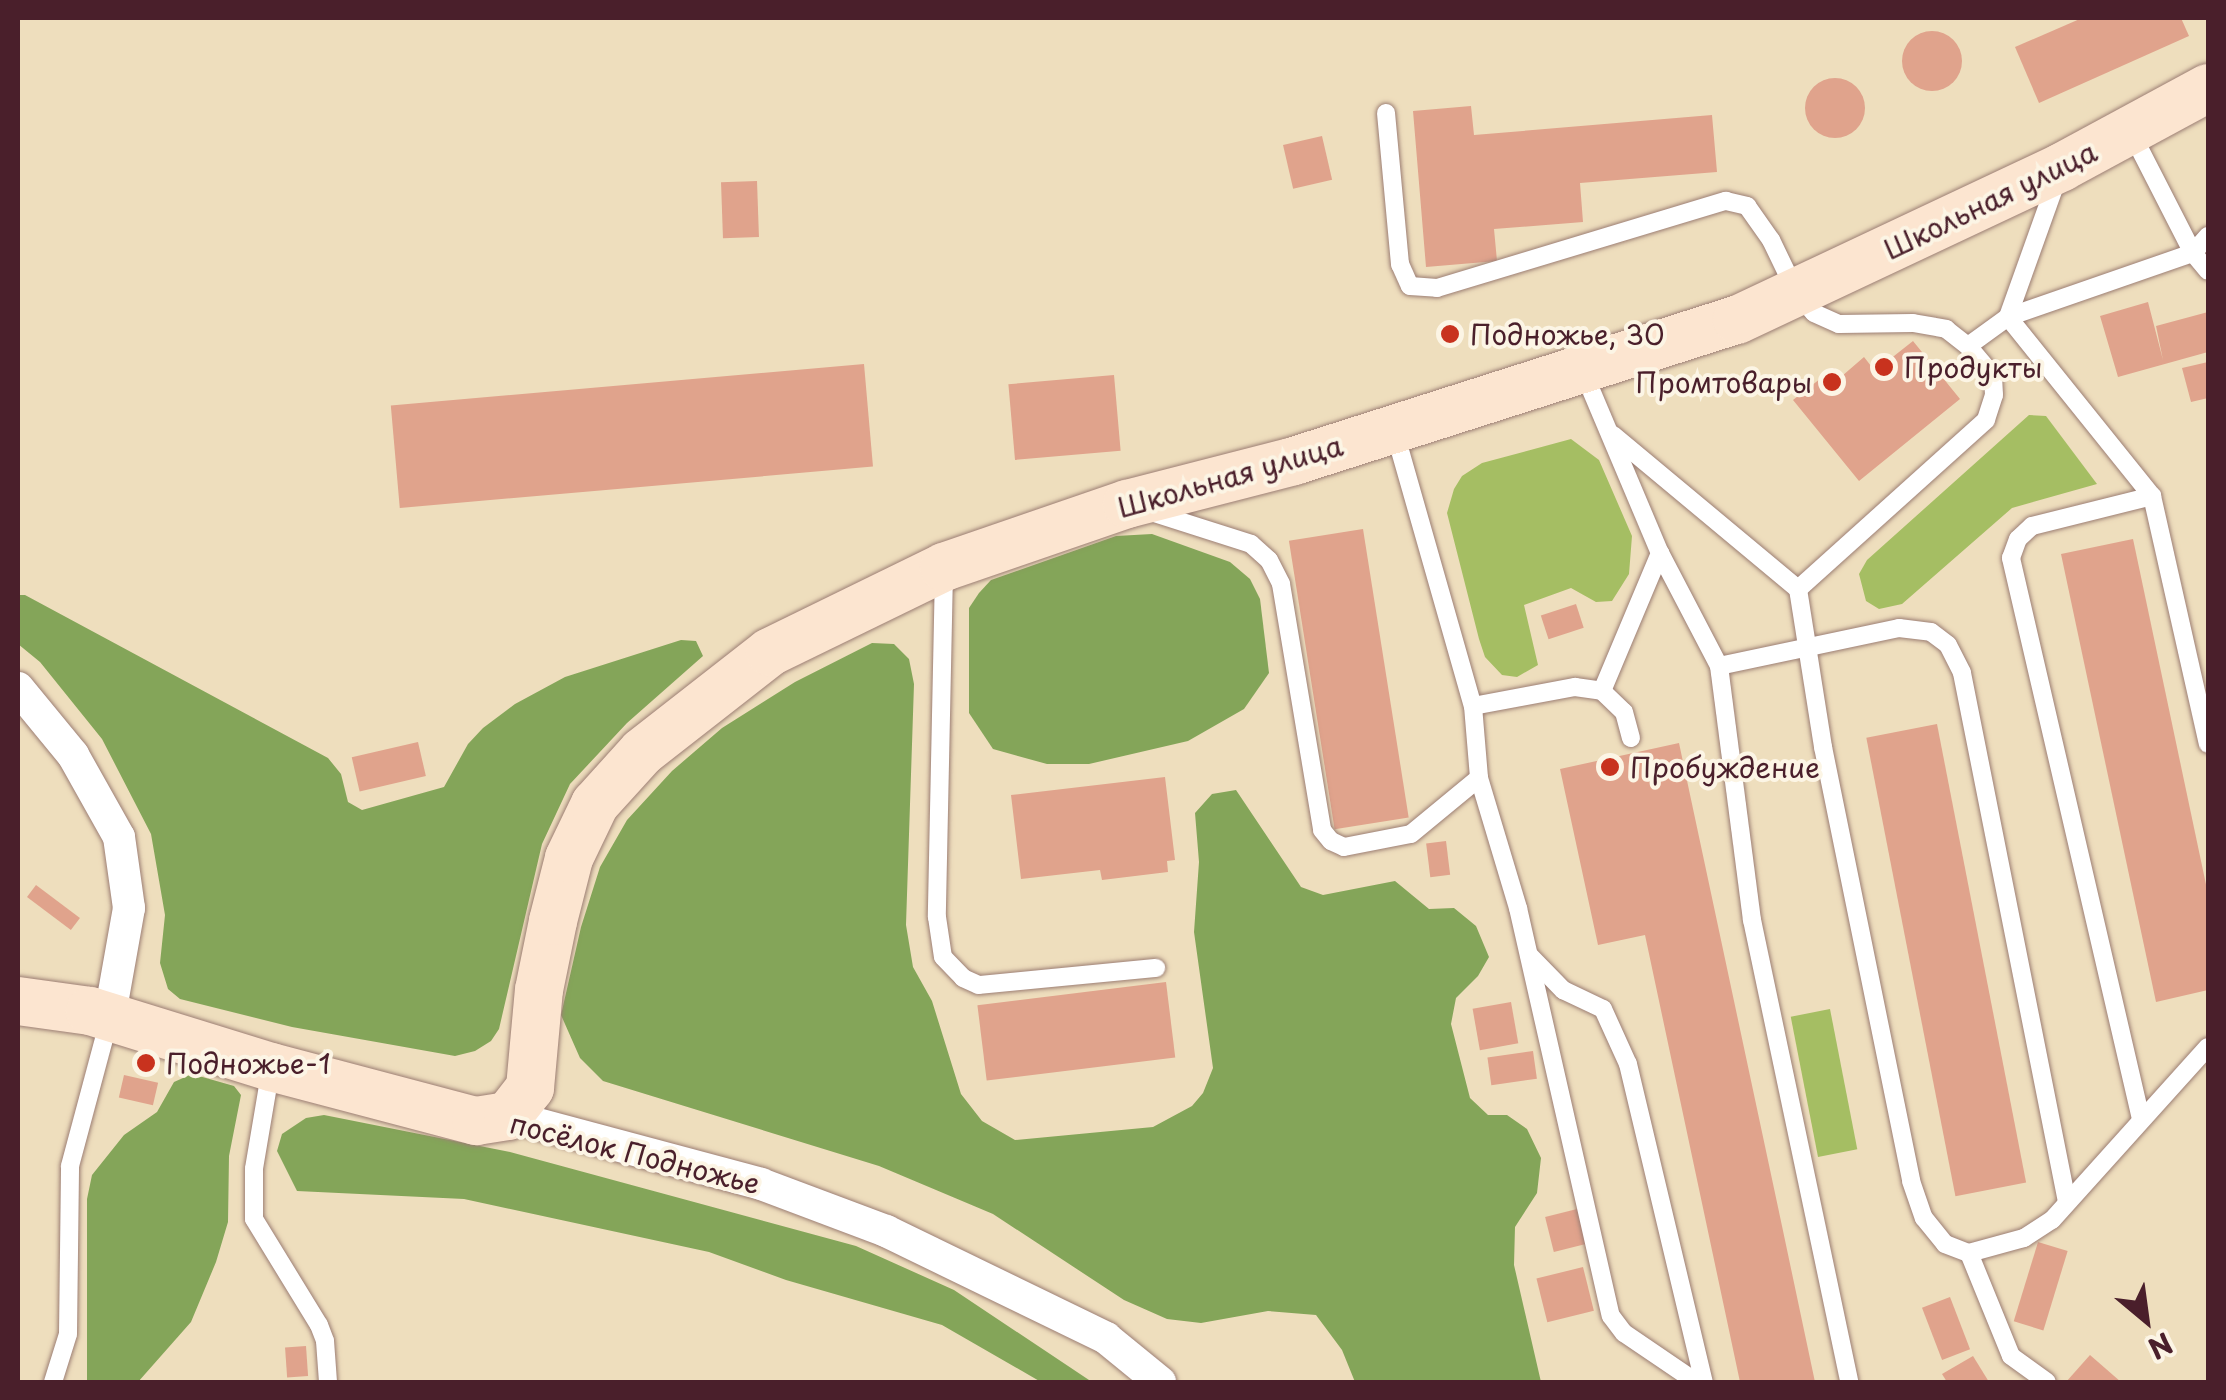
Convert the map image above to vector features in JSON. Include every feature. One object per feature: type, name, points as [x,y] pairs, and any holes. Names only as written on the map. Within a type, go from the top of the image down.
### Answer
[{"type":"main road","name":"Школьная улица","points":[[508,1116],[530,1088],[539,990],[553,921],[570,858],[595,804],[642,752],[770,652],[944,567],[1126,504],[1294,461],[1737,320],[2062,167],[2208,88]]},
{"type":"main road","name":"посёлок Подножье","points":[[18,1001],[90,1010],[109,1020],[272,1067],[476,1121],[508,1116]]},
{"type":"street","points":[[18,688],[73,755],[119,838],[129,908],[109,1020]]},
{"type":"street","name":"посёлок Подножье","points":[[508,1116],[761,1184],[886,1231],[1106,1338],[1160,1382]]},
{"type":"lane","points":[[1386,113],[1400,264],[1410,286],[1438,288],[1726,202],[1747,206],[1770,240],[1797,294],[1814,313],[1839,324],[1913,323],[1946,329],[1968,346],[1992,376],[1994,395],[1986,420],[1798,588]]},
{"type":"lane","points":[[2131,130],[2192,252],[2208,271]]},
{"type":"lane","points":[[2008,317],[2062,167]]},
{"type":"lane","points":[[1968,346],[2008,317],[2192,252],[2208,236]]},
{"type":"lane","points":[[2008,317],[2152,496],[2201,683],[2208,744]]},
{"type":"lane","points":[[1582,368],[1660,553],[1719,666],[1752,920],[1849,1382]]},
{"type":"lane","points":[[1393,428],[1473,706],[1479,778],[1528,954],[1611,1316],[1624,1333],[1696,1382]]},
{"type":"lane","points":[[1613,435],[1798,588],[1823,747],[1911,1181],[1924,1218],[1944,1244],[1969,1253],[2024,1238],[2052,1220],[2208,1047]]},
{"type":"lane","points":[[2141,1118],[2011,558],[2018,539],[2032,526],[2152,496]]},
{"type":"lane","points":[[1126,504],[1251,544],[1269,560],[1282,584],[1322,830],[1331,841],[1344,847],[1412,834],[1479,778]]},
{"type":"lane","points":[[1602,691],[1660,553]]},
{"type":"lane","points":[[944,567],[937,917],[942,957],[962,978],[980,985],[1156,968]]},
{"type":"lane","points":[[1719,666],[1899,628],[1932,632],[1948,645],[1962,674],[2067,1202]]},
{"type":"lane","points":[[1473,706],[1576,687],[1602,691],[1624,712],[1631,738]]},
{"type":"lane","points":[[1528,954],[1564,990],[1603,1010],[1628,1064],[1704,1382]]},
{"type":"lane","points":[[53,1382],[68,1334],[70,1166],[109,1020]]},
{"type":"lane","points":[[272,1067],[254,1169],[254,1219],[319,1326],[325,1342],[328,1382]]},
{"type":"lane","points":[[1969,1253],[2011,1356],[2047,1382]]},
{"type":"green space","points":[[2029,415],[2046,416],[2097,484],[2012,508],[1902,604],[1879,609],[1866,601],[1859,574],[1867,560]]},
{"type":"green space","points":[[1571,439],[1599,460],[1632,536],[1629,574],[1612,601],[1596,602],[1571,588],[1524,605],[1538,665],[1517,677],[1502,675],[1485,657],[1479,639],[1447,513],[1454,489],[1462,476],[1482,463]]},
{"type":"green space","points":[[1152,534],[1230,562],[1250,579],[1260,599],[1269,673],[1244,709],[1188,741],[1089,764],[1047,764],[993,749],[969,713],[969,608],[979,593],[991,580],[1116,536]]},
{"type":"green space","points":[[18,595],[25,595],[328,758],[341,774],[348,802],[362,810],[444,787],[468,744],[483,728],[515,704],[565,677],[681,640],[696,641],[703,656],[627,723],[570,784],[542,844],[499,1029],[491,1041],[475,1051],[455,1056],[292,1027],[180,999],[168,989],[160,963],[165,915],[151,834],[102,739],[40,662],[18,644]]},
{"type":"green space","points":[[872,643],[894,644],[909,659],[914,684],[906,925],[913,967],[932,1001],[961,1094],[982,1121],[1015,1140],[1153,1127],[1192,1106],[1203,1093],[1213,1068],[1194,932],[1199,862],[1195,813],[1212,794],[1236,790],[1301,887],[1323,895],[1395,881],[1429,909],[1454,908],[1476,926],[1489,957],[1478,976],[1456,998],[1451,1024],[1470,1098],[1488,1115],[1507,1115],[1527,1129],[1541,1158],[1537,1193],[1515,1227],[1514,1265],[1541,1382],[1355,1382],[1342,1350],[1316,1315],[1268,1311],[1201,1323],[1167,1319],[1124,1300],[993,1214],[879,1166],[603,1081],[580,1058],[561,1015],[581,927],[600,867],[627,820],[672,771],[722,728],[795,682]]},
{"type":"green space","points":[[1830,1009],[1857,1149],[1818,1157],[1791,1017]]},
{"type":"green space","points":[[192,1074],[234,1086],[241,1095],[229,1156],[228,1222],[216,1262],[191,1322],[138,1382],[87,1382],[87,1199],[92,1175],[124,1135],[157,1112],[174,1082]]},
{"type":"green space","points":[[324,1115],[510,1152],[856,1246],[954,1290],[1092,1382],[1041,1382],[942,1325],[786,1280],[709,1252],[464,1199],[297,1191],[277,1151],[282,1134],[306,1118]]},
{"type":"building","points":[[2082,18],[2181,18],[2189,36],[2039,103],[2015,47]]},
{"type":"building","points":[[1932,31],[1953,40],[1962,61],[1953,82],[1932,91],[1911,82],[1902,61],[1911,40]]},
{"type":"building","points":[[1835,78],[1856,87],[1865,108],[1856,129],[1835,138],[1814,129],[1805,108],[1814,87]]},
{"type":"building","points":[[1471,106],[1474,135],[1712,115],[1717,172],[1580,183],[1583,222],[1494,229],[1497,261],[1426,267],[1413,111]]},
{"type":"building","points":[[1322,136],[1332,180],[1293,189],[1283,145]]},
{"type":"building","points":[[757,181],[759,237],[723,238],[721,182]]},
{"type":"building","points":[[2148,302],[2163,360],[2156,326],[2208,312],[2208,352],[2118,377],[2100,316]]},
{"type":"building","points":[[1913,341],[1960,399],[1859,481],[1793,400],[1834,368],[1842,376],[1864,357],[1875,371]]},
{"type":"building","points":[[2208,362],[2208,398],[2191,402],[2182,368]]},
{"type":"building","points":[[864,364],[873,467],[400,508],[391,405]]},
{"type":"building","points":[[1114,375],[1121,451],[1015,460],[1008,384]]},
{"type":"building","points":[[1363,529],[1409,817],[1335,829],[1289,541]]},
{"type":"building","points":[[2133,539],[2208,894],[2208,990],[2156,1002],[2061,554]]},
{"type":"building","points":[[1576,604],[1584,628],[1549,639],[1541,615]]},
{"type":"building","points":[[1937,724],[2026,1182],[1955,1196],[1866,738]]},
{"type":"building","points":[[418,742],[426,776],[360,791],[352,757]]},
{"type":"building","points":[[1679,743],[1815,1382],[1740,1382],[1645,935],[1598,945],[1560,769]]},
{"type":"building","points":[[1165,777],[1175,860],[1167,861],[1168,872],[1102,880],[1100,870],[1021,879],[1011,795]]},
{"type":"building","points":[[1446,841],[1450,875],[1430,877],[1426,843]]},
{"type":"building","points":[[36,885],[80,918],[71,930],[27,897]]},
{"type":"building","points":[[1166,982],[1175,1057],[987,1081],[977,1005]]},
{"type":"building","points":[[1511,1002],[1518,1043],[1480,1050],[1473,1009]]},
{"type":"building","points":[[1533,1051],[1537,1079],[1491,1085],[1487,1057]]},
{"type":"building","points":[[124,1075],[158,1083],[153,1105],[119,1097]]},
{"type":"building","points":[[1581,1208],[1590,1243],[1554,1252],[1545,1217]]},
{"type":"building","points":[[2038,1242],[2068,1251],[2043,1330],[2014,1321]]},
{"type":"building","points":[[1583,1267],[1594,1311],[1547,1322],[1536,1279]]},
{"type":"building","points":[[1950,1297],[1970,1349],[1942,1360],[1922,1308]]},
{"type":"building","points":[[306,1346],[308,1376],[287,1377],[285,1347]]},
{"type":"building","points":[[2090,1355],[2121,1382],[2066,1382]]},
{"type":"building","points":[[1973,1356],[1989,1382],[1947,1382],[1942,1374]]},
{"type":"place","name":"Подножье, 30","points":[[1450,334]]},
{"type":"place","name":"Продукты","points":[[1884,367]]},
{"type":"place","name":"Промтовары","points":[[1832,382]]},
{"type":"place","name":"Пробуждение","points":[[1610,767]]},
{"type":"place","name":"Подножье-1","points":[[146,1063]]}]
